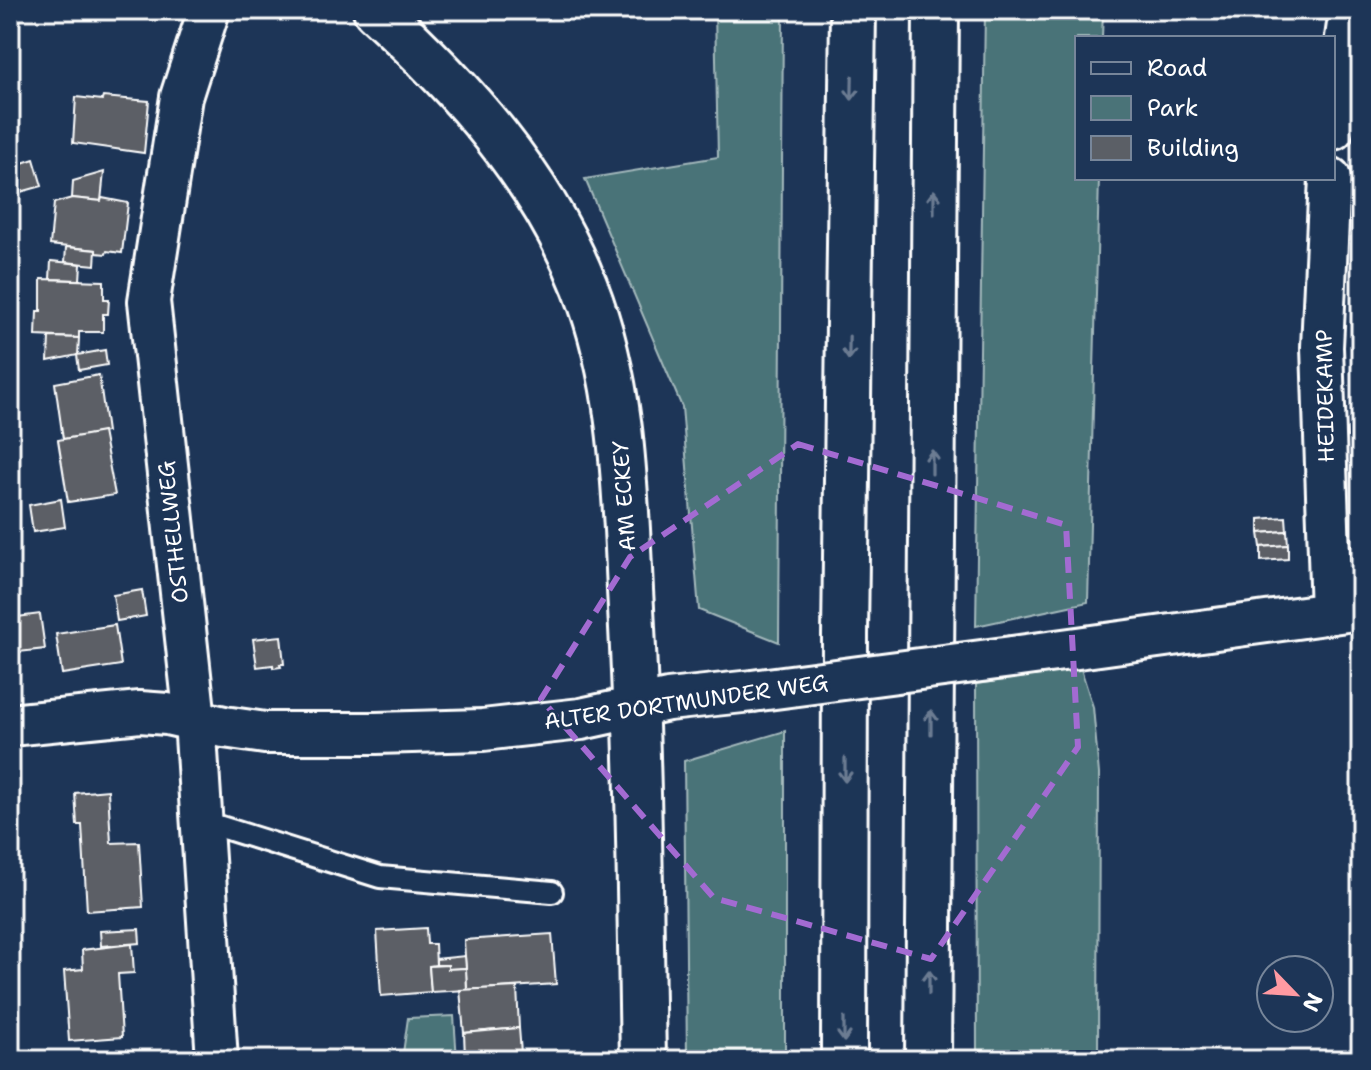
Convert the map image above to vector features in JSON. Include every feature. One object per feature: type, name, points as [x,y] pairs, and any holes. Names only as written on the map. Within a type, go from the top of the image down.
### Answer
[{"type":"main road","name":"AM ECKEY","points":[[376,10],[459,91],[513,157],[553,219],[585,286],[602,339],[617,403],[625,488],[637,707],[643,1060]]},
{"type":"main road","points":[[844,1060],[845,636],[853,10]]},
{"type":"main road","points":[[928,1060],[936,10]]},
{"type":"street","name":"OSTHELLWEG","points":[[209,10],[181,97],[149,301],[195,720],[217,1060]]},
{"type":"street","points":[[1335,123],[1352,69],[1350,10]]},
{"type":"street","name":"HEIDEKAMP","points":[[1330,180],[1322,347],[1346,611]]},
{"type":"street","name":"ALTER DORTMUNDER WEG","points":[[10,725],[140,712],[167,714],[265,733],[391,733],[497,728],[581,719],[668,700],[1346,611]]},
{"type":"lane","points":[[202,821],[380,877],[552,892]]},
{"type":"highlighted area","points":[[798,444],[1066,525],[1078,747],[931,959],[714,898],[541,699],[630,557]]},
{"type":"green space","points":[[715,10],[783,10],[779,642],[699,610],[682,407],[585,179],[718,157]]},
{"type":"green space","points":[[985,10],[1103,10],[1102,36],[1075,36],[1075,180],[1099,180],[1088,602],[976,626]]},
{"type":"green space","points":[[1081,669],[1093,707],[1099,774],[1098,1060],[977,1060],[976,684]]},
{"type":"green space","points":[[785,731],[785,1060],[687,1060],[684,761]]},
{"type":"green space","points":[[454,1016],[457,1060],[402,1060],[408,1018]]},
{"type":"building","points":[[76,97],[149,101],[144,153],[73,143]]},
{"type":"building","points":[[34,159],[42,186],[10,195],[10,167]]},
{"type":"building","points":[[104,172],[101,201],[72,198],[73,181]]},
{"type":"building","points":[[72,198],[101,201],[102,198],[128,203],[122,253],[96,253],[96,250],[50,245],[54,203]]},
{"type":"building","points":[[66,247],[96,250],[95,265],[65,262]]},
{"type":"building","points":[[51,261],[81,264],[80,280],[50,279]]},
{"type":"building","points":[[41,279],[104,281],[104,299],[109,299],[108,314],[103,314],[103,332],[79,332],[79,338],[36,336],[37,311],[41,311]]},
{"type":"building","points":[[49,337],[79,338],[78,355],[48,361]]},
{"type":"building","points":[[105,350],[107,365],[79,370],[77,355]]},
{"type":"building","points":[[99,375],[107,432],[63,439],[55,383]]},
{"type":"building","points":[[103,432],[115,495],[68,502],[58,440]]},
{"type":"building","points":[[61,499],[65,527],[33,532],[29,505]]},
{"type":"building","points":[[1286,517],[1287,531],[1259,533],[1259,519]]},
{"type":"building","points":[[1287,531],[1288,545],[1261,547],[1259,533]]},
{"type":"building","points":[[1288,545],[1288,559],[1261,561],[1261,547]]},
{"type":"building","points":[[142,590],[146,616],[117,621],[113,595]]},
{"type":"building","points":[[40,614],[45,649],[10,653],[10,618]]},
{"type":"building","points":[[115,625],[121,665],[62,674],[56,634]]},
{"type":"building","points":[[281,636],[284,664],[273,668],[273,665],[257,667],[253,639]]},
{"type":"building","points":[[108,790],[111,843],[139,842],[143,907],[87,911],[82,825],[77,825],[75,793]]},
{"type":"building","points":[[426,928],[427,944],[435,944],[436,965],[429,966],[431,992],[381,996],[377,931]]},
{"type":"building","points":[[139,929],[140,943],[101,946],[100,931]]},
{"type":"building","points":[[552,934],[556,984],[467,990],[464,940]]},
{"type":"building","points":[[132,944],[134,973],[118,974],[122,1037],[69,1041],[64,971],[83,969],[82,950]]},
{"type":"building","points":[[465,956],[466,968],[448,969],[448,965],[436,965],[436,959]]},
{"type":"building","points":[[448,965],[448,969],[466,968],[467,990],[431,992],[429,966]]},
{"type":"building","points":[[517,987],[519,1028],[464,1033],[460,990]]},
{"type":"building","points":[[519,1028],[521,1053],[465,1057],[464,1033]]}]
